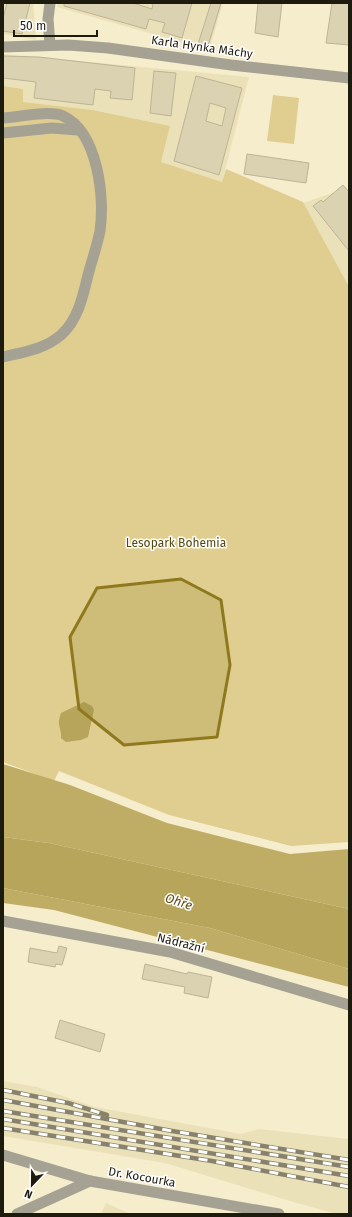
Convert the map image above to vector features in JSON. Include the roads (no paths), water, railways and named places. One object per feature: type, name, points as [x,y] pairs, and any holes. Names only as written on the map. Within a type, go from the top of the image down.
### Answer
[{"type":"street","points":[[50,3],[48,19],[50,45]]},
{"type":"street","name":"Karla Hynka Máchy","points":[[3,47],[50,45],[108,48],[231,65],[349,78]]},
{"type":"street","points":[[3,118],[59,114],[69,119],[86,140],[98,168],[101,213],[100,232],[82,298],[75,317],[62,334],[43,348],[3,357]]},
{"type":"street","points":[[3,133],[52,128],[78,130]]},
{"type":"street","name":"Nádražní","points":[[3,921],[170,952],[349,1005]]},
{"type":"street","name":"Dr. Kocourka","points":[[3,1155],[90,1181],[279,1214]]},
{"type":"street","points":[[17,1214],[90,1181]]},
{"type":"water","points":[[84,702],[92,706],[94,710],[88,737],[81,740],[66,742],[61,738],[59,721],[61,713]]},
{"type":"water","name":"Ohře","points":[[3,837],[49,843],[349,909],[349,969],[210,928],[3,888]]},
{"type":"railway","points":[[3,1090],[68,1103],[107,1115]]},
{"type":"railway","points":[[3,1100],[172,1131],[349,1160]]},
{"type":"railway","points":[[3,1111],[349,1167]]},
{"type":"railway","points":[[3,1119],[349,1176]]},
{"type":"railway","points":[[3,1128],[212,1161],[349,1187]]},
{"type":"park label","name":"Lesopark Bohemia","points":[[176,543]]}]
